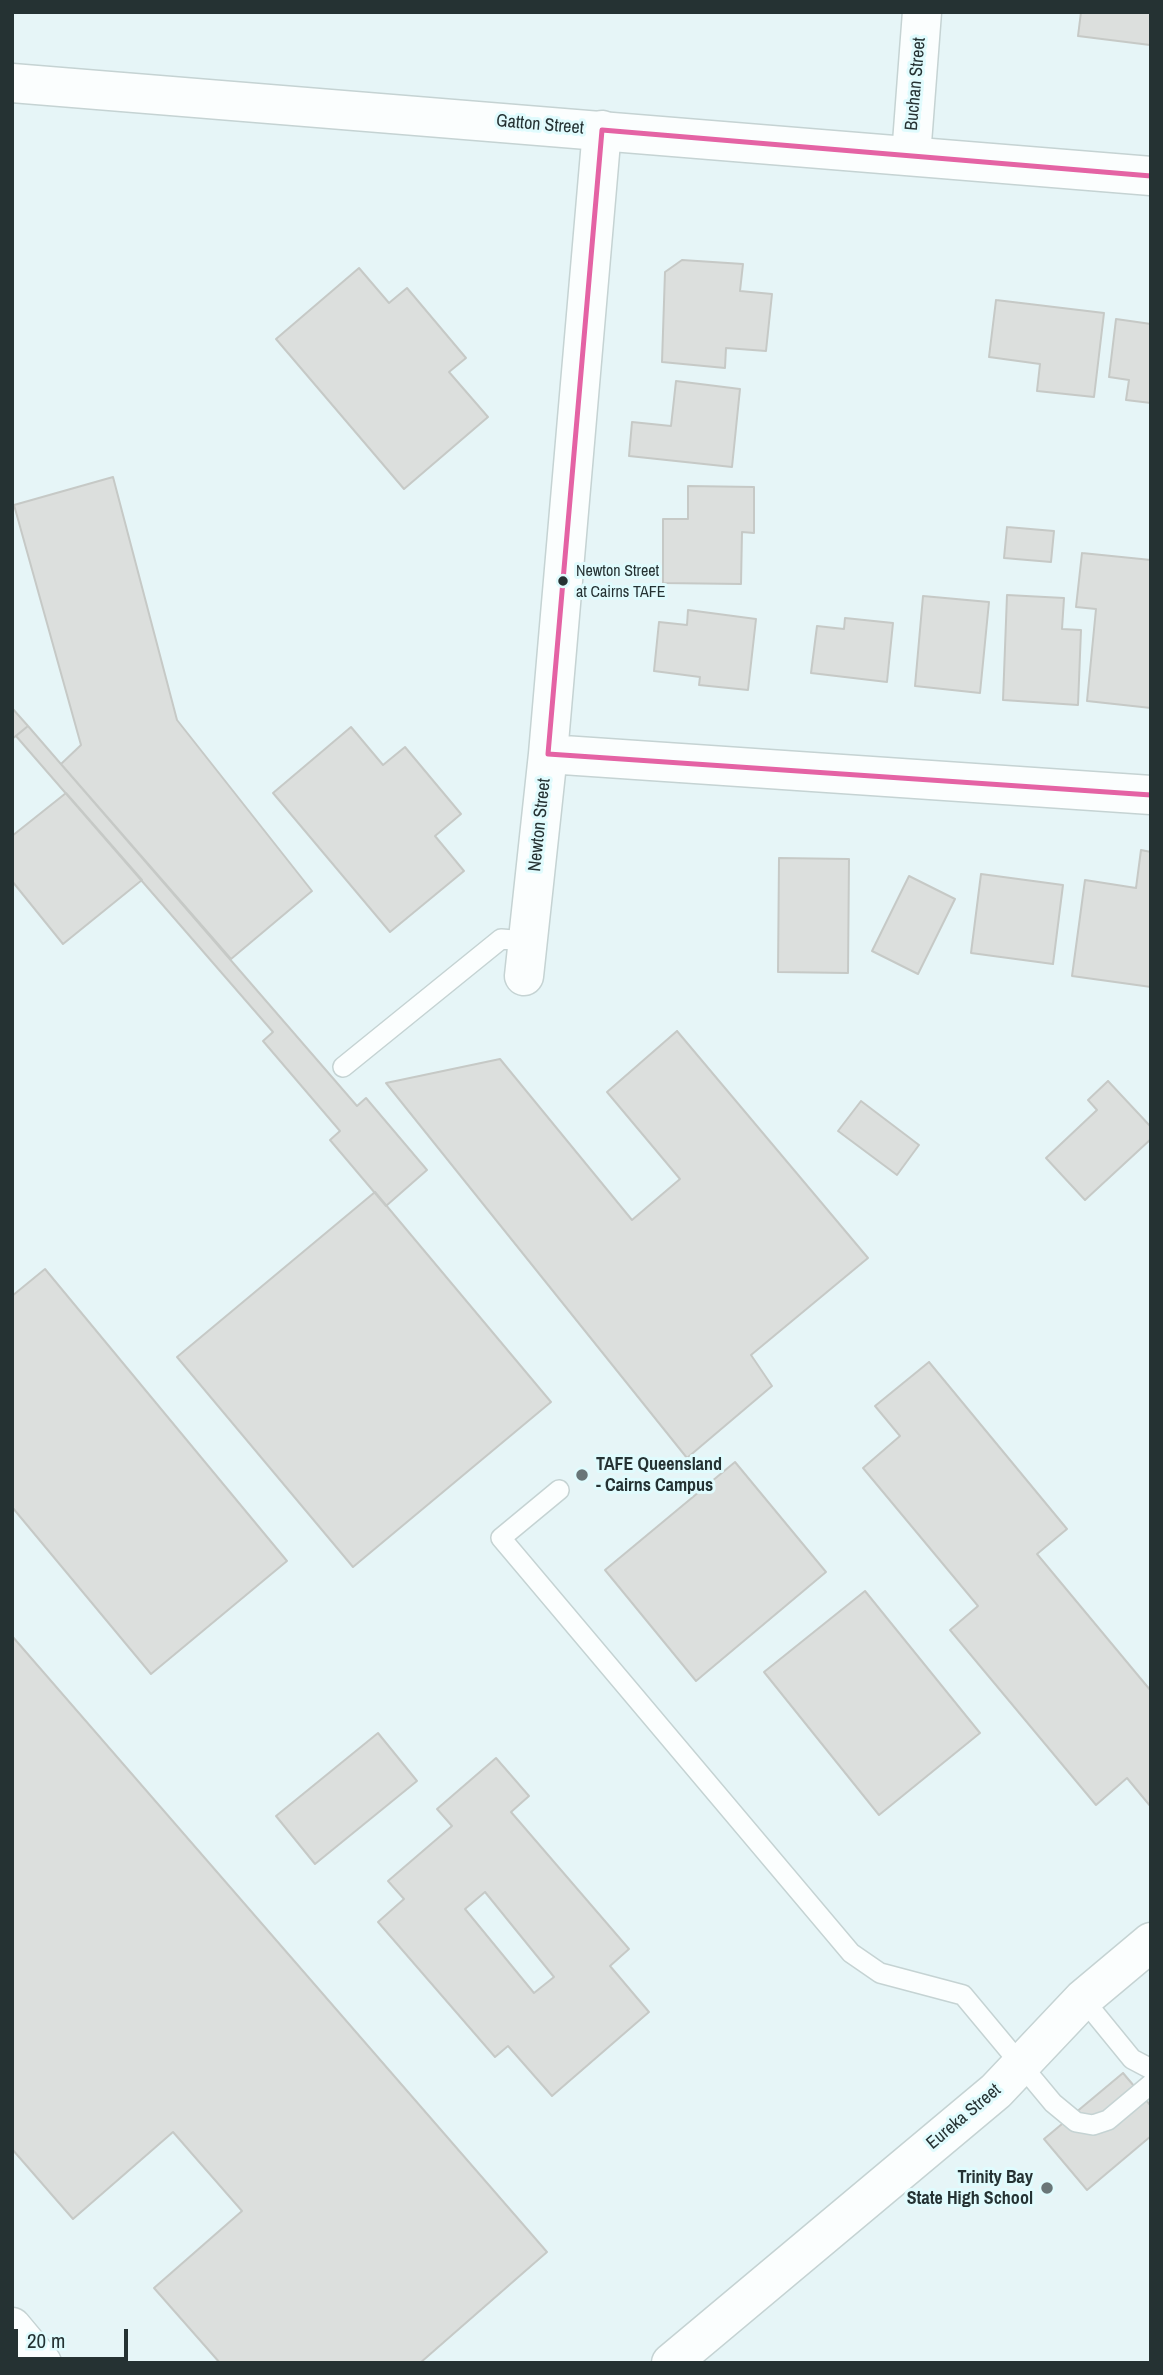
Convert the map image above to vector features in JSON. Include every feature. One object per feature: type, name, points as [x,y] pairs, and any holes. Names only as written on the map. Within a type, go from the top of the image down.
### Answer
[{"type":"street","name":"Buchan Street","points":[[911,156],[922,12]]},
{"type":"street","name":"Gatton Street","points":[[12,82],[1151,176]]},
{"type":"street","name":"Newton Street","points":[[526,959],[548,754],[602,130]]},
{"type":"street","points":[[548,754],[1151,795]]},
{"type":"street","name":"Eureka Street","points":[[671,2363],[986,2100],[1023,2065],[1083,1999],[1151,1942]]},
{"type":"street","points":[[12,2327],[42,2363]]},
{"type":"lane","points":[[343,1067],[501,939],[526,959]]},
{"type":"lane","points":[[559,1490],[501,1538],[851,1953],[880,1973],[963,1995],[1063,2114],[1076,2122],[1093,2125],[1108,2120],[1151,2084]]},
{"type":"lane","points":[[1083,1999],[1132,2059],[1151,2069]]},
{"type":"building","points":[[1081,12],[1151,12],[1150,45],[1078,36]]},
{"type":"building","points":[[682,260],[743,264],[740,291],[772,294],[766,351],[726,348],[725,368],[662,362],[665,272]]},
{"type":"building","points":[[359,268],[389,303],[407,288],[466,358],[449,372],[488,417],[404,489],[276,339]]},
{"type":"building","points":[[996,300],[1104,313],[1094,397],[1037,391],[1040,364],[989,357]]},
{"type":"building","points":[[1116,319],[1151,324],[1151,403],[1126,400],[1129,380],[1109,377]]},
{"type":"building","points":[[676,381],[740,389],[732,467],[629,456],[632,422],[671,426]]},
{"type":"building","points":[[113,477],[177,720],[312,891],[231,959],[61,764],[81,745],[14,505]]},
{"type":"building","points":[[688,486],[754,487],[754,533],[742,532],[741,584],[663,583],[663,519],[688,519]]},
{"type":"building","points":[[1007,527],[1054,531],[1051,562],[1004,558]]},
{"type":"building","points":[[1082,553],[1151,560],[1151,708],[1087,701],[1096,609],[1076,607]]},
{"type":"building","points":[[1007,595],[1064,598],[1062,629],[1081,630],[1078,705],[1003,700]]},
{"type":"building","points":[[923,596],[989,602],[980,693],[915,686]]},
{"type":"building","points":[[688,610],[756,619],[748,690],[699,685],[700,677],[654,671],[659,622],[687,625]]},
{"type":"building","points":[[845,618],[893,623],[887,682],[811,673],[817,626],[844,629]]},
{"type":"building","points":[[12,708],[28,726],[12,739]]},
{"type":"building","points":[[28,726],[357,1106],[366,1098],[427,1170],[386,1206],[330,1140],[340,1131],[263,1041],[273,1032],[16,736]]},
{"type":"building","points":[[351,727],[383,765],[405,747],[461,814],[435,836],[464,871],[390,932],[273,793]]},
{"type":"building","points":[[66,793],[142,880],[63,944],[12,881],[12,836]]},
{"type":"building","points":[[1141,850],[1151,852],[1151,987],[1072,976],[1085,880],[1136,888]]},
{"type":"building","points":[[779,858],[849,859],[848,973],[778,972]]},
{"type":"building","points":[[981,874],[1063,885],[1053,964],[971,953]]},
{"type":"building","points":[[909,876],[955,899],[918,974],[872,951]]},
{"type":"building","points":[[677,1031],[868,1258],[751,1355],[772,1386],[687,1458],[386,1083],[500,1059],[632,1220],[680,1179],[607,1092]]},
{"type":"building","points":[[1108,1081],[1151,1127],[1151,1139],[1085,1200],[1046,1158],[1097,1110],[1088,1100]]},
{"type":"building","points":[[861,1101],[919,1145],[897,1175],[838,1131]]},
{"type":"building","points":[[375,1192],[551,1402],[353,1567],[177,1357]]},
{"type":"building","points":[[45,1269],[287,1561],[151,1674],[12,1507],[12,1296]]},
{"type":"building","points":[[929,1362],[1067,1529],[1037,1554],[1151,1691],[1151,1807],[1127,1778],[1096,1805],[950,1630],[978,1606],[863,1468],[900,1436],[875,1406]]},
{"type":"building","points":[[735,1462],[826,1572],[696,1681],[605,1570]]},
{"type":"building","points":[[865,1591],[980,1733],[879,1815],[764,1672]]},
{"type":"building","points":[[12,1636],[547,2252],[420,2363],[220,2363],[154,2288],[242,2211],[173,2132],[73,2219],[12,2149]]},
{"type":"building","points":[[378,1733],[417,1781],[315,1864],[276,1816]]},
{"type":"building","points":[[496,1758],[529,1796],[511,1812],[629,1949],[610,1966],[649,2012],[552,2096],[508,2046],[495,2057],[378,1922],[404,1899],[388,1881],[452,1826],[437,1809]],"holes":[[[485,1892],[554,1977],[534,1993],[465,1909]]]},
{"type":"building","points":[[1123,2073],[1151,2106],[1151,2136],[1087,2190],[1044,2139]]},
{"type":"transit line","points":[[1151,176],[602,130],[548,754],[1151,795]]},
{"type":"place","name":"Newton Street at Cairns TAFE","points":[[563,581]]},
{"type":"place","name":"TAFE Queensland - Cairns Campus","points":[[582,1475]]},
{"type":"place","name":"Trinity Bay State High School","points":[[1047,2188]]}]
